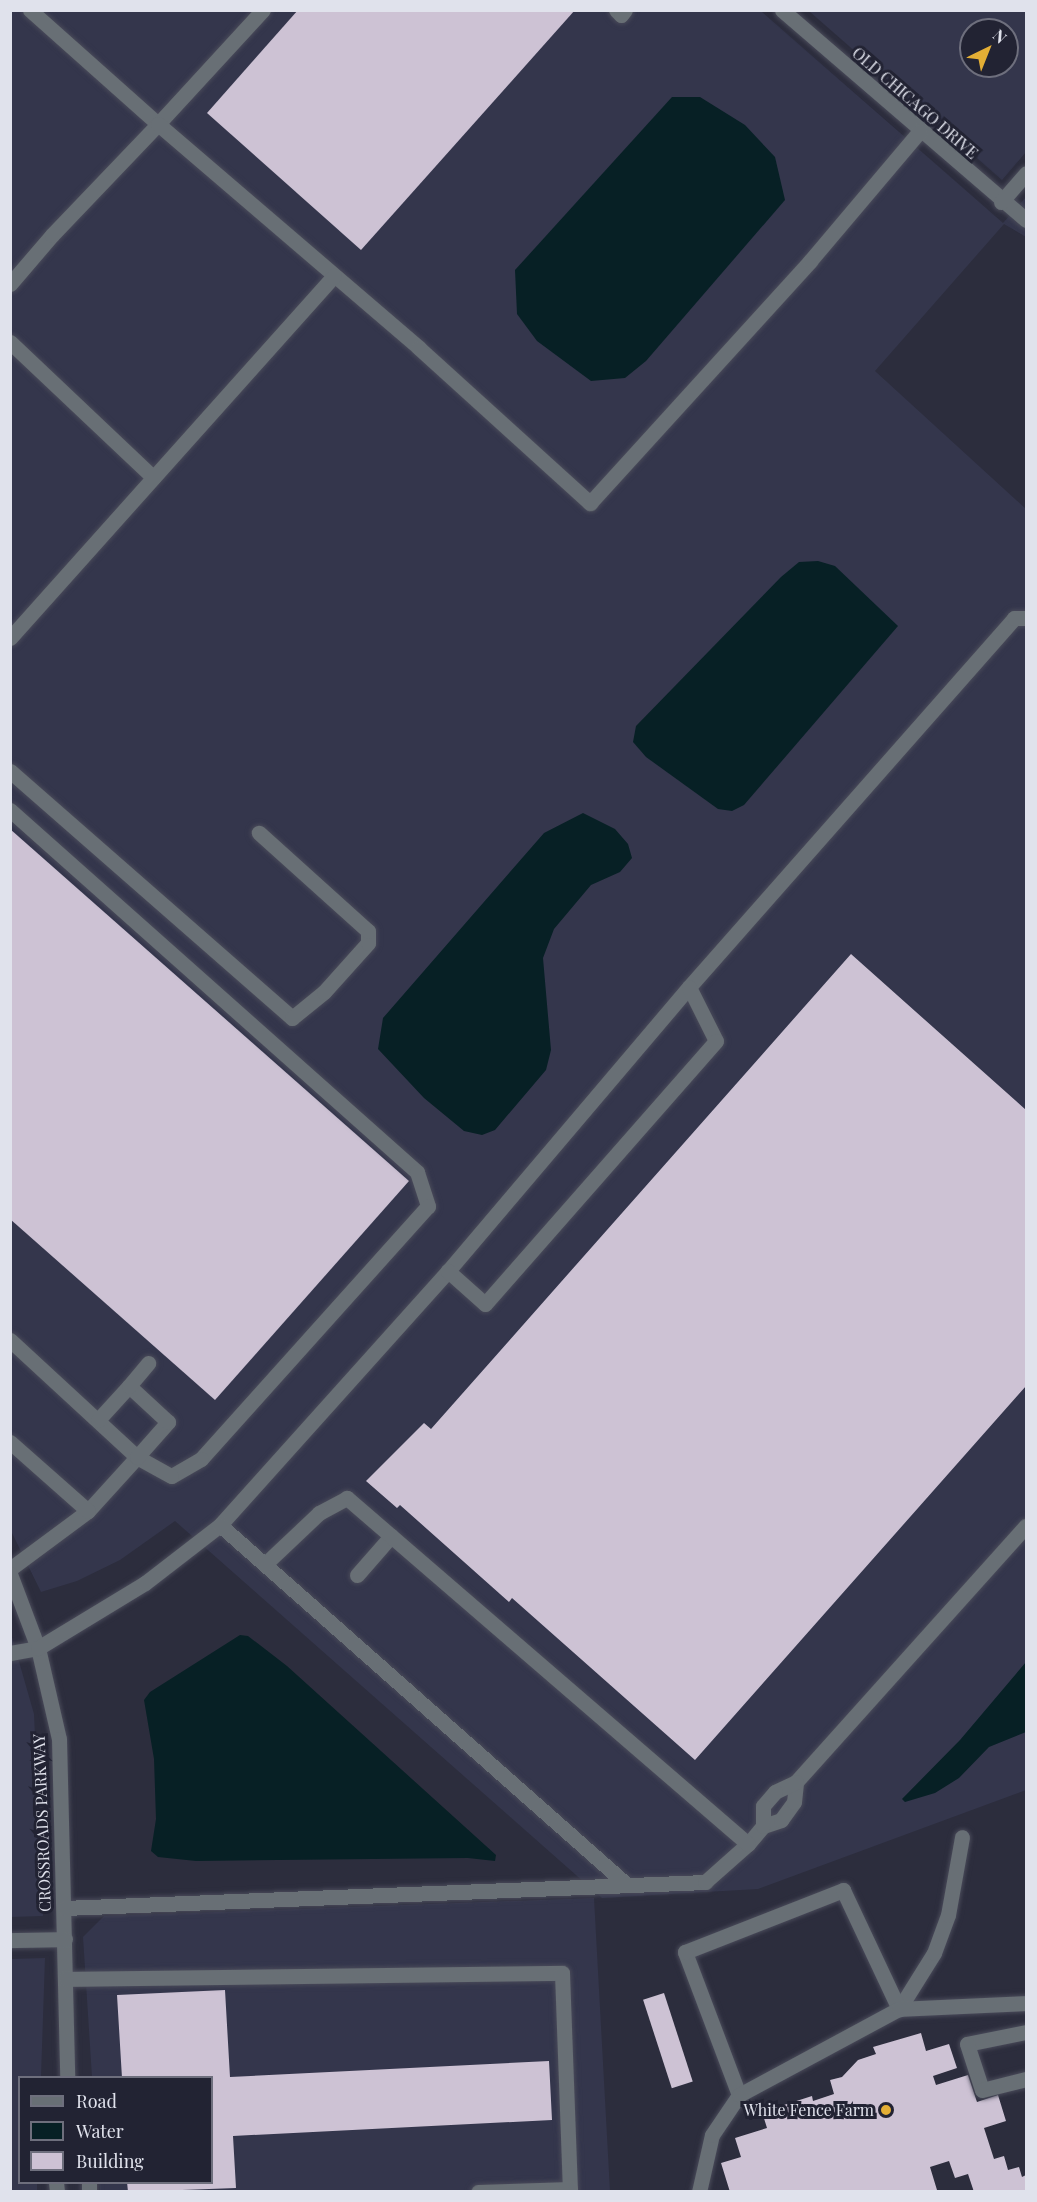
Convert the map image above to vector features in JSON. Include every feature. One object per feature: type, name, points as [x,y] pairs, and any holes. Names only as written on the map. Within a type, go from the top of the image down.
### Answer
[{"type":"street","points":[[30,10],[590,503],[810,261],[920,131]]},
{"type":"street","points":[[10,284],[52,235],[262,10]]},
{"type":"street","points":[[616,10],[621,15],[625,10]]},
{"type":"street","name":"OLD CHICAGO DRIVE","points":[[782,10],[1001,202],[1026,220]]},
{"type":"street","points":[[1001,202],[1026,173]]},
{"type":"street","points":[[10,638],[334,276]]},
{"type":"street","points":[[10,342],[153,477]]},
{"type":"street","points":[[10,1653],[38,1648],[145,1583],[220,1526],[448,1271],[689,987],[1014,618],[1026,618]]},
{"type":"street","points":[[10,771],[291,1018],[324,992],[368,943],[368,931],[259,833]]},
{"type":"street","points":[[10,810],[417,1172],[428,1206],[201,1459],[171,1476],[137,1457],[10,1340]]},
{"type":"street","points":[[448,1271],[486,1304],[716,1041],[689,987]]},
{"type":"street","points":[[98,1420],[148,1363]]},
{"type":"street","points":[[10,1569],[88,1511],[168,1422],[129,1386]]},
{"type":"street","points":[[10,1442],[88,1511]]},
{"type":"street","points":[[266,1564],[319,1513],[347,1498],[748,1844]]},
{"type":"street","points":[[220,1526],[266,1564],[626,1884]]},
{"type":"street","points":[[763,1826],[763,1806],[776,1792],[796,1782],[1026,1526]]},
{"type":"street","points":[[357,1575],[391,1536]]},
{"type":"street","name":"CROSSROADS PARKWAY","points":[[10,1574],[38,1648],[59,1739],[67,2076]]},
{"type":"street","points":[[64,1908],[705,1882],[748,1844],[763,1826],[781,1820],[794,1802],[796,1782]]},
{"type":"street","points":[[899,2008],[934,1953],[948,1915],[962,1837]]},
{"type":"street","points":[[739,2095],[685,1952],[843,1890],[899,2008]]},
{"type":"street","points":[[10,1940],[65,1939]]},
{"type":"street","points":[[66,1979],[562,1973],[570,2189],[478,2192]]},
{"type":"street","points":[[699,2192],[712,2135],[739,2095],[899,2008],[1026,2003]]},
{"type":"street","points":[[1026,2032],[967,2044],[982,2090],[1026,2079]]},
{"type":"shaded area","points":[[11,11],[761,11],[1003,223],[1026,197],[1026,237],[1004,224],[875,371],[1026,509],[1026,1790],[758,1889],[602,1898],[175,1521],[120,1560],[77,1581],[41,1592],[11,1531]]},
{"type":"shaded area","points":[[809,11],[1026,11],[1026,152],[1002,180]]},
{"type":"shaded area","points":[[10,1630],[34,1714],[43,1916],[11,1917]]},
{"type":"shaded area","points":[[594,1898],[610,2191],[100,2191],[99,2184],[213,2184],[213,2076],[92,2076],[83,1937],[104,1916]]},
{"type":"shaded area","points":[[45,1958],[41,2076],[18,2076],[18,2184],[37,2184],[37,2191],[11,2191],[11,1959]]},
{"type":"water","points":[[672,97],[700,97],[745,125],[775,157],[785,200],[646,361],[625,378],[591,381],[537,341],[517,314],[515,270]]},
{"type":"water","points":[[818,561],[835,566],[898,626],[744,805],[732,811],[718,809],[646,757],[633,742],[636,726],[781,577],[799,562]]},
{"type":"water","points":[[583,813],[615,829],[628,844],[632,858],[620,872],[591,885],[554,929],[543,958],[551,1050],[546,1070],[495,1130],[482,1135],[464,1131],[424,1098],[378,1049],[383,1018],[544,833]]},
{"type":"water","points":[[240,1635],[248,1636],[287,1666],[496,1855],[495,1861],[468,1858],[196,1861],[158,1857],[151,1851],[156,1819],[154,1759],[144,1700],[150,1692]]},
{"type":"water","points":[[1026,1662],[1026,1732],[989,1747],[959,1778],[935,1793],[905,1802],[902,1799],[960,1740]]},
{"type":"building","points":[[298,10],[575,10],[361,250],[207,113]]},
{"type":"building","points":[[10,829],[409,1181],[215,1400],[10,1219]]},
{"type":"building","points":[[851,954],[1026,1110],[1026,1386],[695,1760],[512,1598],[509,1602],[400,1505],[397,1508],[366,1481],[424,1423],[431,1429]]},
{"type":"building","points":[[225,1990],[230,2077],[549,2061],[552,2120],[233,2136],[236,2188],[128,2192],[127,2184],[213,2184],[213,2076],[122,2076],[117,1995]]},
{"type":"building","points":[[664,1993],[693,2081],[672,2088],[643,2000]]},
{"type":"building","name":"White Fence Farm","points":[[921,2033],[926,2051],[949,2044],[957,2068],[933,2076],[936,2085],[968,2075],[977,2102],[998,2095],[1006,2121],[984,2128],[994,2159],[1004,2156],[1008,2170],[1019,2167],[1022,2177],[1026,2175],[1026,2192],[974,2192],[968,2174],[955,2178],[949,2161],[930,2167],[937,2190],[932,2192],[730,2192],[721,2163],[741,2157],[735,2138],[767,2128],[762,2112],[812,2096],[813,2101],[834,2094],[830,2080],[842,2077],[858,2060],[876,2054],[873,2047]]},
{"type":"place","name":"White Fence Farm","points":[[886,2110]]}]
